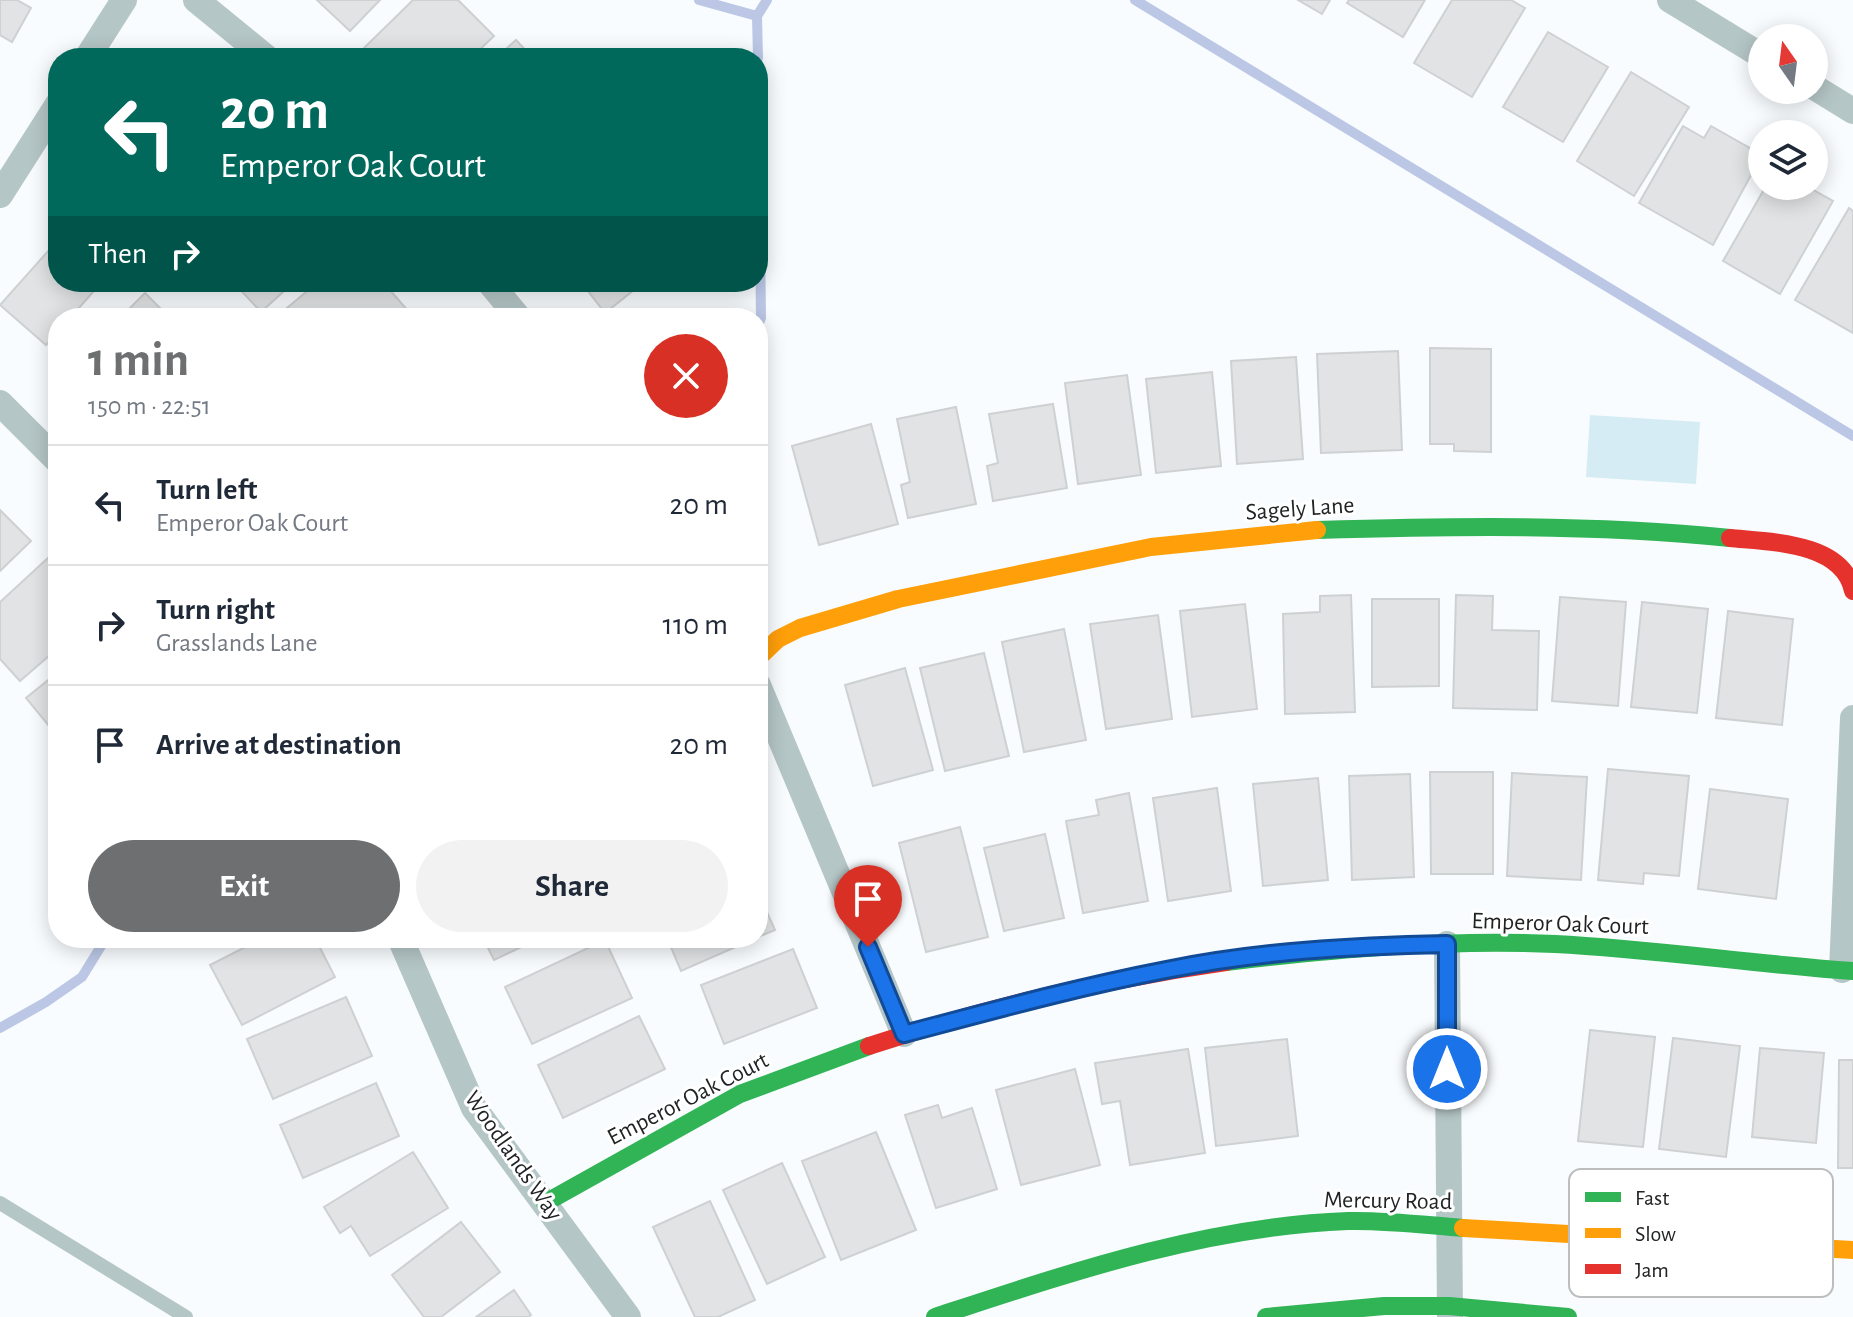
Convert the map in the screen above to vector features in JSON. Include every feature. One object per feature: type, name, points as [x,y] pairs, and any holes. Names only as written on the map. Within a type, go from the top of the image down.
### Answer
[{"type":"street","points":[[93,48],[124,0]]},
{"type":"street","points":[[196,0],[255,48]]},
{"type":"street","points":[[1670,0],[1748,47]]},
{"type":"street","points":[[1828,96],[1853,111]]},
{"type":"street","points":[[0,195],[48,120]]},
{"type":"street","points":[[497,292],[511,308]]},
{"type":"street","points":[[0,403],[48,451]]},
{"type":"street","name":"Sagely Lane","points":[[768,648],[778,639],[800,628],[898,599],[1151,547],[1292,531],[1475,525],[1672,532],[1763,541],[1820,552],[1837,561],[1852,586]]},
{"type":"street","points":[[768,709],[904,1034]]},
{"type":"street","points":[[1848,970],[1853,718]]},
{"type":"street","name":"Emperor Oak Court","points":[[545,1203],[652,1140],[752,1089],[904,1034],[1060,993],[1169,969],[1279,953],[1381,945],[1515,943],[1848,970]]},
{"type":"street","points":[[1447,944],[1449,1311]]},
{"type":"street","name":"Woodlands Way","points":[[404,948],[474,1108],[628,1317]]},
{"type":"street","name":"Mercury Road","points":[[935,1317],[1101,1263],[1248,1231],[1349,1221],[1569,1232]]},
{"type":"street","name":"Mercury Road","points":[[1833,1249],[1853,1250]]},
{"type":"street","points":[[1266,1317],[1384,1306],[1568,1317]]},
{"type":"lane","points":[[0,1203],[186,1317]]},
{"type":"shaded area","points":[[1590,415],[1700,422],[1696,484],[1586,477]]},
{"type":"building","points":[[0,0],[17,0],[31,8],[12,42],[0,35]]},
{"type":"building","points":[[317,0],[380,0],[350,31]]},
{"type":"building","points":[[413,0],[458,0],[494,36],[481,48],[364,48]]},
{"type":"building","points":[[1298,0],[1330,0],[1322,14]]},
{"type":"building","points":[[1349,0],[1425,0],[1403,37],[1347,3]]},
{"type":"building","points":[[1452,0],[1511,0],[1525,8],[1472,97],[1414,63]]},
{"type":"building","points":[[1548,32],[1608,67],[1563,142],[1503,107]]},
{"type":"building","points":[[516,40],[524,48],[507,48]]},
{"type":"building","points":[[1631,72],[1689,107],[1634,196],[1577,161]]},
{"type":"building","points":[[1683,126],[1704,138],[1711,126],[1748,147],[1748,181],[1713,245],[1639,203]]},
{"type":"building","points":[[1828,198],[1833,201],[1780,294],[1723,261],[1758,200]]},
{"type":"building","points":[[1849,208],[1853,211],[1853,333],[1795,300]]},
{"type":"building","points":[[48,251],[48,292],[93,292],[79,308],[48,308],[46,345],[0,305]]},
{"type":"building","points":[[242,292],[283,292],[265,308],[257,308]]},
{"type":"building","points":[[306,292],[392,292],[406,308],[287,308]]},
{"type":"building","points":[[589,292],[631,292],[611,308],[601,308]]},
{"type":"building","points":[[145,293],[160,308],[130,308]]},
{"type":"building","points":[[1430,348],[1491,349],[1491,452],[1454,451],[1454,444],[1430,444]]},
{"type":"building","points":[[1398,351],[1402,450],[1321,453],[1317,354]]},
{"type":"building","points":[[1296,357],[1303,459],[1237,464],[1231,361]]},
{"type":"building","points":[[1212,372],[1221,466],[1156,473],[1146,379]]},
{"type":"building","points":[[1127,375],[1141,475],[1078,484],[1065,383]]},
{"type":"building","points":[[1053,404],[1067,488],[993,501],[987,466],[998,463],[989,414]]},
{"type":"building","points":[[956,407],[976,504],[908,518],[901,485],[910,482],[897,419]]},
{"type":"building","points":[[871,424],[898,524],[819,545],[792,446]]},
{"type":"building","points":[[0,510],[31,541],[0,571]]},
{"type":"building","points":[[48,558],[48,657],[20,681],[0,659],[0,602]]},
{"type":"building","points":[[1351,595],[1355,712],[1285,714],[1283,614],[1320,612],[1320,596]]},
{"type":"building","points":[[1456,595],[1493,596],[1492,630],[1539,631],[1537,710],[1453,708]]},
{"type":"building","points":[[1560,597],[1626,602],[1618,706],[1552,701]]},
{"type":"building","points":[[1372,599],[1439,599],[1439,686],[1372,687]]},
{"type":"building","points":[[1642,602],[1708,609],[1697,713],[1631,707]]},
{"type":"building","points":[[1245,604],[1257,709],[1192,717],[1180,611]]},
{"type":"building","points":[[1728,611],[1793,619],[1782,725],[1716,718]]},
{"type":"building","points":[[1158,615],[1172,719],[1106,729],[1090,624]]},
{"type":"building","points":[[1064,629],[1086,740],[1024,752],[1002,642]]},
{"type":"building","points":[[984,653],[1009,756],[945,771],[920,668]]},
{"type":"building","points":[[905,668],[933,770],[873,786],[845,685]]},
{"type":"building","points":[[48,680],[48,725],[26,698]]},
{"type":"building","points":[[1608,769],[1689,776],[1679,876],[1644,873],[1643,884],[1598,880]]},
{"type":"building","points":[[1430,772],[1493,772],[1493,874],[1431,874]]},
{"type":"building","points":[[1512,773],[1587,777],[1581,880],[1507,876]]},
{"type":"building","points":[[1410,774],[1414,877],[1352,880],[1349,776]]},
{"type":"building","points":[[1318,778],[1328,880],[1263,886],[1253,784]]},
{"type":"building","points":[[1217,788],[1231,891],[1168,901],[1153,798]]},
{"type":"building","points":[[1710,789],[1788,799],[1776,899],[1698,889]]},
{"type":"building","points":[[1129,793],[1148,901],[1083,913],[1066,821],[1099,815],[1096,800]]},
{"type":"building","points":[[960,827],[988,937],[926,952],[899,843]]},
{"type":"building","points":[[1045,834],[1064,918],[1004,931],[984,848]]},
{"type":"building","points":[[768,914],[775,930],[768,933]]},
{"type":"building","points":[[243,948],[320,948],[335,977],[242,1025],[210,965]]},
{"type":"building","points":[[488,948],[519,948],[494,960]]},
{"type":"building","points":[[588,948],[609,948],[632,998],[532,1044],[505,987]]},
{"type":"building","points":[[671,948],[733,948],[681,971]]},
{"type":"building","points":[[793,949],[817,1008],[724,1044],[701,985]]},
{"type":"building","points":[[346,997],[372,1056],[273,1099],[247,1039]]},
{"type":"building","points":[[639,1016],[665,1069],[563,1118],[538,1065]]},
{"type":"building","points":[[1590,1030],[1655,1037],[1643,1147],[1578,1141]]},
{"type":"building","points":[[1673,1038],[1740,1046],[1726,1157],[1659,1149]]},
{"type":"building","points":[[1287,1039],[1298,1136],[1216,1146],[1205,1048]]},
{"type":"building","points":[[1760,1048],[1824,1053],[1816,1143],[1752,1137]]},
{"type":"building","points":[[1188,1049],[1205,1153],[1130,1165],[1120,1101],[1102,1104],[1095,1063]]},
{"type":"building","points":[[1839,1060],[1853,1060],[1853,1168],[1838,1168]]},
{"type":"building","points":[[1075,1069],[1100,1165],[1021,1185],[996,1090]]},
{"type":"building","points":[[376,1083],[399,1136],[303,1178],[280,1125]]},
{"type":"building","points":[[938,1105],[942,1118],[972,1108],[997,1189],[936,1208],[905,1115]]},
{"type":"building","points":[[876,1132],[916,1230],[841,1260],[802,1161]]},
{"type":"building","points":[[413,1152],[448,1208],[370,1256],[351,1226],[340,1233],[324,1207]]},
{"type":"building","points":[[782,1163],[825,1257],[767,1284],[723,1190]]},
{"type":"building","points":[[710,1201],[755,1300],[718,1317],[695,1317],[653,1227]]},
{"type":"building","points":[[461,1222],[500,1272],[441,1317],[424,1317],[392,1275]]},
{"type":"building","points":[[514,1290],[531,1315],[476,1317]]},
{"type":"waterway","points":[[699,0],[757,16]]},
{"type":"waterway","points":[[758,48],[757,16],[767,0]]},
{"type":"waterway","points":[[1135,0],[1853,436]]},
{"type":"waterway","points":[[761,292],[761,308]]},
{"type":"waterway","points":[[0,1028],[82,977],[100,948]]},
{"type":"traffic: fast","points":[[1317,530],[1524,527],[1627,530],[1730,538]]},
{"type":"traffic: fast","points":[[1226,962],[1390,946],[1514,943],[1629,949],[1853,971]]},
{"type":"traffic: fast","points":[[545,1203],[740,1094],[869,1046]]},
{"type":"traffic: fast","points":[[935,1317],[1138,1254],[1242,1232],[1348,1221],[1463,1228]]},
{"type":"traffic: fast","points":[[1266,1317],[1384,1306],[1449,1306],[1568,1317]]},
{"type":"traffic: slow","points":[[768,648],[778,639],[800,628],[898,599],[1151,547],[1317,530]]},
{"type":"traffic: slow","points":[[1463,1228],[1569,1234]]},
{"type":"traffic: slow","points":[[1833,1249],[1853,1250]]},
{"type":"traffic: jam","points":[[1730,538],[1784,544],[1820,554],[1835,563],[1846,575],[1853,591]]},
{"type":"traffic: jam","points":[[869,1046],[1046,996],[1226,962]]},
{"type":"route","points":[[868,947],[904,1034],[1060,993],[1169,969],[1279,953],[1381,945],[1447,944],[1447,1069]]}]
